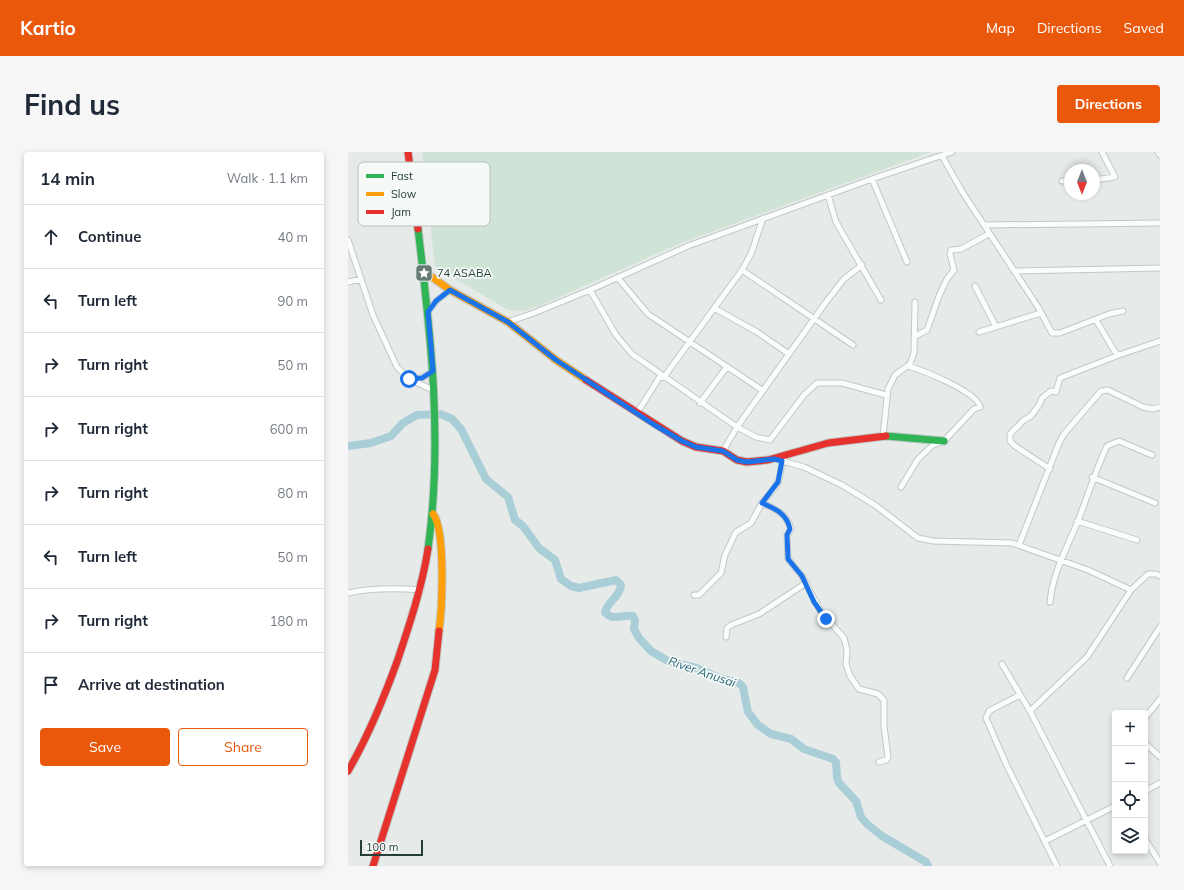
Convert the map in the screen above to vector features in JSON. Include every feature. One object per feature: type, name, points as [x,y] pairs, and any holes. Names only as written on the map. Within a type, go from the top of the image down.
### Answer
[{"type":"street","points":[[408,152],[409,162]]},
{"type":"street","points":[[508,322],[590,290],[688,246],[872,179],[952,152]]},
{"type":"street","points":[[1100,179],[1115,178],[1102,152]]},
{"type":"street","points":[[942,156],[984,225],[1041,313],[1050,331],[1055,334],[1109,314],[1123,311]]},
{"type":"street","points":[[872,179],[907,262]]},
{"type":"street","points":[[828,195],[836,222],[881,300]]},
{"type":"street","points":[[637,414],[659,378],[664,377],[742,270],[751,254],[763,218]]},
{"type":"street","points":[[984,225],[1160,223]]},
{"type":"street","points":[[348,771],[380,710],[420,590],[433,514],[437,451],[433,371],[428,312],[417,226]]},
{"type":"street","points":[[914,337],[927,330],[939,296],[947,279],[954,270],[950,254],[951,250],[961,248],[990,234]]},
{"type":"street","points":[[348,240],[384,339],[397,367],[409,379],[433,390]]},
{"type":"street","points":[[723,451],[762,390],[814,318],[844,279],[862,265]]},
{"type":"street","points":[[1014,271],[1160,268]]},
{"type":"street","points":[[422,270],[450,290],[508,322],[556,360],[637,414],[682,441],[696,447],[723,451],[737,460],[747,462],[774,459],[828,443],[883,436],[944,441]]},
{"type":"street","points":[[742,270],[853,345]]},
{"type":"street","points":[[618,278],[648,314],[726,368],[762,390]]},
{"type":"street","points":[[348,282],[361,279]]},
{"type":"street","points":[[975,286],[996,327]]},
{"type":"street","points":[[428,312],[436,301],[450,290]]},
{"type":"street","points":[[590,290],[616,335],[632,354],[700,403],[737,427],[756,437],[770,440],[804,395],[817,383],[842,383],[886,395]]},
{"type":"street","points":[[883,436],[886,395],[895,375],[908,366],[914,353],[915,302]]},
{"type":"street","points":[[714,308],[757,332],[789,354]]},
{"type":"street","points":[[979,332],[1041,313]]},
{"type":"street","points":[[1096,320],[1115,352],[1119,355]]},
{"type":"street","points":[[1050,468],[1015,446],[1010,439],[1010,434],[1024,420],[1031,416],[1040,405],[1042,398],[1051,391],[1056,392],[1060,378],[1160,341]]},
{"type":"street","points":[[901,487],[918,459],[933,445],[944,441],[974,409],[980,406],[980,403],[949,382],[908,366]]},
{"type":"street","points":[[700,403],[726,368]]},
{"type":"street","points":[[409,379],[422,378],[433,371]]},
{"type":"street","points":[[1019,545],[1064,434],[1104,390],[1108,390],[1143,407],[1158,409]]},
{"type":"street","points":[[1050,602],[1054,576],[1060,559],[1078,521],[1092,477],[1107,446],[1119,441],[1152,454]]},
{"type":"street","points":[[774,459],[804,467],[862,496],[923,540],[1007,543],[1019,545],[1106,577],[1131,590]]},
{"type":"street","points":[[694,595],[700,595],[721,573],[725,555],[736,532],[750,523],[762,503],[778,482],[782,461]]},
{"type":"street","points":[[1092,477],[1155,503]]},
{"type":"street","points":[[762,503],[778,510],[787,520],[790,529],[787,535],[788,559],[806,583],[820,612],[844,638],[847,650],[847,669],[853,683],[863,691],[878,694],[884,700],[884,726],[888,757],[886,760],[879,762]]},
{"type":"street","points":[[373,866],[425,705],[434,670],[440,624],[442,579],[440,528],[437,519],[433,514]]},
{"type":"street","points":[[1078,521],[1137,540]]},
{"type":"street","points":[[1031,713],[1032,709],[1087,657],[1131,590],[1148,574],[1156,574],[1160,576]]},
{"type":"street","points":[[726,637],[727,628],[731,624],[759,614],[806,583]]},
{"type":"street","points":[[348,593],[362,590],[391,588],[420,590]]},
{"type":"street","points":[[1127,678],[1160,627]]},
{"type":"street","points":[[1002,664],[1031,713],[1110,866]]},
{"type":"street","points":[[1020,695],[989,711],[986,718],[1007,766],[1057,866]]},
{"type":"street","points":[[1148,714],[1160,699]]},
{"type":"street","points":[[1148,746],[1160,757]]},
{"type":"street","points":[[1148,789],[1160,783]]},
{"type":"street","points":[[1045,841],[1112,808]]},
{"type":"street","points":[[1148,844],[1160,863]]},
{"type":"green space","points":[[422,152],[931,152],[681,243],[539,306],[523,311],[508,310],[435,267],[430,226],[490,226],[490,162],[423,162]]},
{"type":"waterway","name":"River Anusai","points":[[348,446],[371,443],[391,436],[403,423],[417,415],[440,414],[452,419],[461,429],[486,479],[508,497],[515,520],[523,526],[539,548],[555,560],[561,579],[571,586],[579,588],[616,580],[621,585],[618,593],[605,612],[608,615],[611,617],[633,616],[635,621],[634,629],[639,638],[651,651],[668,661],[696,668],[722,679],[739,683],[743,687],[748,712],[758,725],[771,734],[791,739],[804,749],[833,759],[836,762],[837,778],[839,783],[856,801],[861,817],[867,824],[882,836],[926,862],[928,866]]},
{"type":"traffic: fast","points":[[418,229],[434,389],[435,469],[428,549]]},
{"type":"traffic: fast","points":[[886,436],[944,441]]},
{"type":"traffic: slow","points":[[422,270],[450,290],[508,322],[556,360],[586,380]]},
{"type":"traffic: slow","points":[[433,514],[440,536],[442,570],[439,631]]},
{"type":"traffic: jam","points":[[408,152],[409,162]]},
{"type":"traffic: jam","points":[[586,380],[682,441],[696,447],[723,451],[737,460],[747,462],[768,460],[828,443],[886,436]]},
{"type":"traffic: jam","points":[[348,771],[376,716],[398,659],[419,591],[428,549]]},
{"type":"traffic: jam","points":[[373,866],[435,670],[439,631]]},
{"type":"place","name":"74 ASABA","points":[[424,273]]},
{"type":"route","points":[[409,379],[422,378],[433,371],[428,312],[436,301],[450,290],[508,322],[556,360],[611,395],[637,414],[682,441],[696,447],[723,451],[737,460],[747,462],[774,459],[782,461],[779,480],[762,503],[781,512],[787,520],[790,529],[787,535],[788,559],[802,576],[814,602],[826,619]]}]
